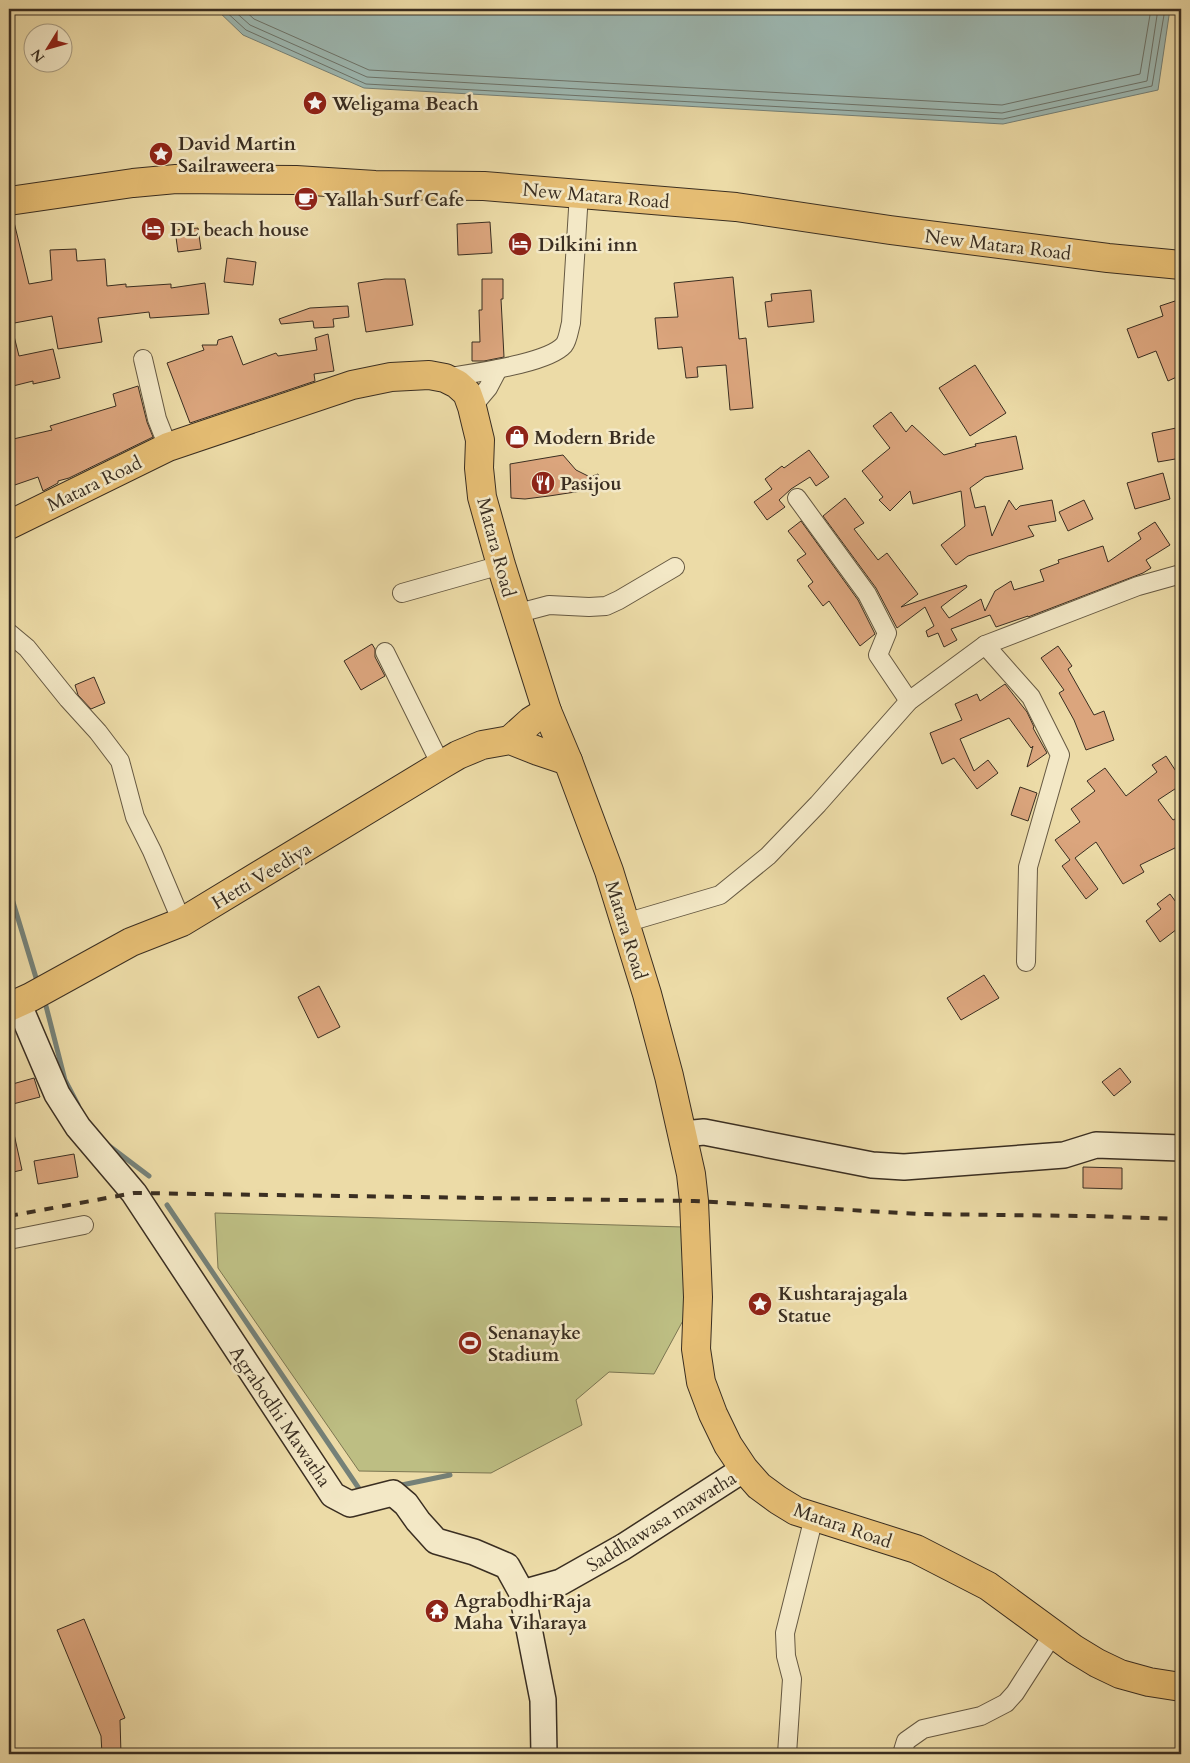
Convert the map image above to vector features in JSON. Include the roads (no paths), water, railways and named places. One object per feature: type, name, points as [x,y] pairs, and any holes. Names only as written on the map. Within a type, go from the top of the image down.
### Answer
[{"type":"main road","name":"New Matara Road","points":[[9,201],[133,183],[176,179],[296,180],[484,186],[736,207],[890,230],[1108,258],[1181,265]]},
{"type":"main road","name":"Matara Road","points":[[9,525],[168,447],[352,385],[373,380],[429,375],[445,378],[457,384],[466,393],[472,407],[480,440],[479,468],[482,498],[515,614],[547,711],[568,760],[610,871],[669,1076],[683,1134],[694,1201],[698,1297],[696,1349],[700,1374],[713,1414],[728,1445],[744,1469],[759,1486],[796,1511],[916,1549],[969,1575],[1008,1600],[1097,1664],[1120,1674],[1149,1682],[1181,1687]]},
{"type":"main road","points":[[547,711],[531,721],[510,740],[538,752],[568,760]]},
{"type":"main road","name":"Hetti Veediya","points":[[19,1002],[56,984],[131,942],[182,922],[458,755],[482,745],[510,740]]},
{"type":"street","points":[[445,378],[498,369],[545,357],[556,352],[566,344],[571,323],[579,194]]},
{"type":"street","points":[[143,359],[157,419],[168,447]]},
{"type":"street","points":[[472,407],[488,388],[498,369]]},
{"type":"street","points":[[797,498],[867,594],[887,633],[878,655],[909,701]]},
{"type":"street","points":[[402,593],[501,565]]},
{"type":"street","points":[[515,614],[549,605],[606,606],[620,600],[675,567]]},
{"type":"street","points":[[625,923],[720,895],[768,856],[806,817],[909,701],[985,645],[1138,586],[1181,574]]},
{"type":"street","points":[[9,633],[27,648],[120,761],[135,817],[152,851],[182,922]]},
{"type":"street","points":[[985,645],[1031,698],[1060,755],[1028,867],[1026,962]]},
{"type":"street","points":[[385,652],[441,765]]},
{"type":"street","name":"Agrabodhi Mawatha","points":[[19,1002],[57,1094],[78,1127],[134,1193],[333,1495],[350,1504],[393,1493],[406,1504],[418,1522],[436,1541],[474,1552],[506,1566],[522,1593],[543,1700],[544,1754]]},
{"type":"street","points":[[683,1134],[704,1132],[872,1165],[904,1167],[1064,1155],[1096,1145],[1181,1148]]},
{"type":"street","points":[[9,1240],[84,1225]]},
{"type":"street","name":"Saddhawasa mawatha","points":[[522,1593],[561,1582],[623,1548],[744,1469]]},
{"type":"street","points":[[787,1754],[792,1679],[786,1656],[784,1633],[814,1518]]},
{"type":"street","points":[[902,1754],[906,1741],[923,1730],[981,1716],[1006,1703],[1015,1693],[1053,1634]]},
{"type":"water","points":[[216,9],[1170,9],[1158,90],[1003,124],[364,88],[243,35]]},
{"type":"waterway","points":[[9,889],[37,981]]},
{"type":"waterway","points":[[46,1006],[65,1080],[78,1105]]},
{"type":"waterway","points":[[108,1145],[149,1176]]},
{"type":"waterway","points":[[167,1205],[362,1493]]},
{"type":"waterway","points":[[397,1486],[450,1475]]},
{"type":"railway","points":[[9,1216],[134,1193],[694,1201],[920,1214],[1181,1219]]},
{"type":"place","name":"Weligama Beach","points":[[315,103]]},
{"type":"place","name":"David Martin Sailraweera","points":[[161,154]]},
{"type":"place","name":"Yallah Surf Cafe","points":[[306,199]]},
{"type":"place","name":"DL beach house","points":[[153,229]]},
{"type":"place","name":"Dilkini inn","points":[[520,244]]},
{"type":"place","name":"Modern Bride","points":[[517,437]]},
{"type":"place","name":"Pasijou","points":[[543,483]]},
{"type":"place","name":"Kushtarajagala Statue","points":[[760,1304]]},
{"type":"place","name":"Senanayke Stadium","points":[[470,1343]]},
{"type":"place","name":"Agrabodhi Raja Maha Viharaya","points":[[437,1611]]}]
